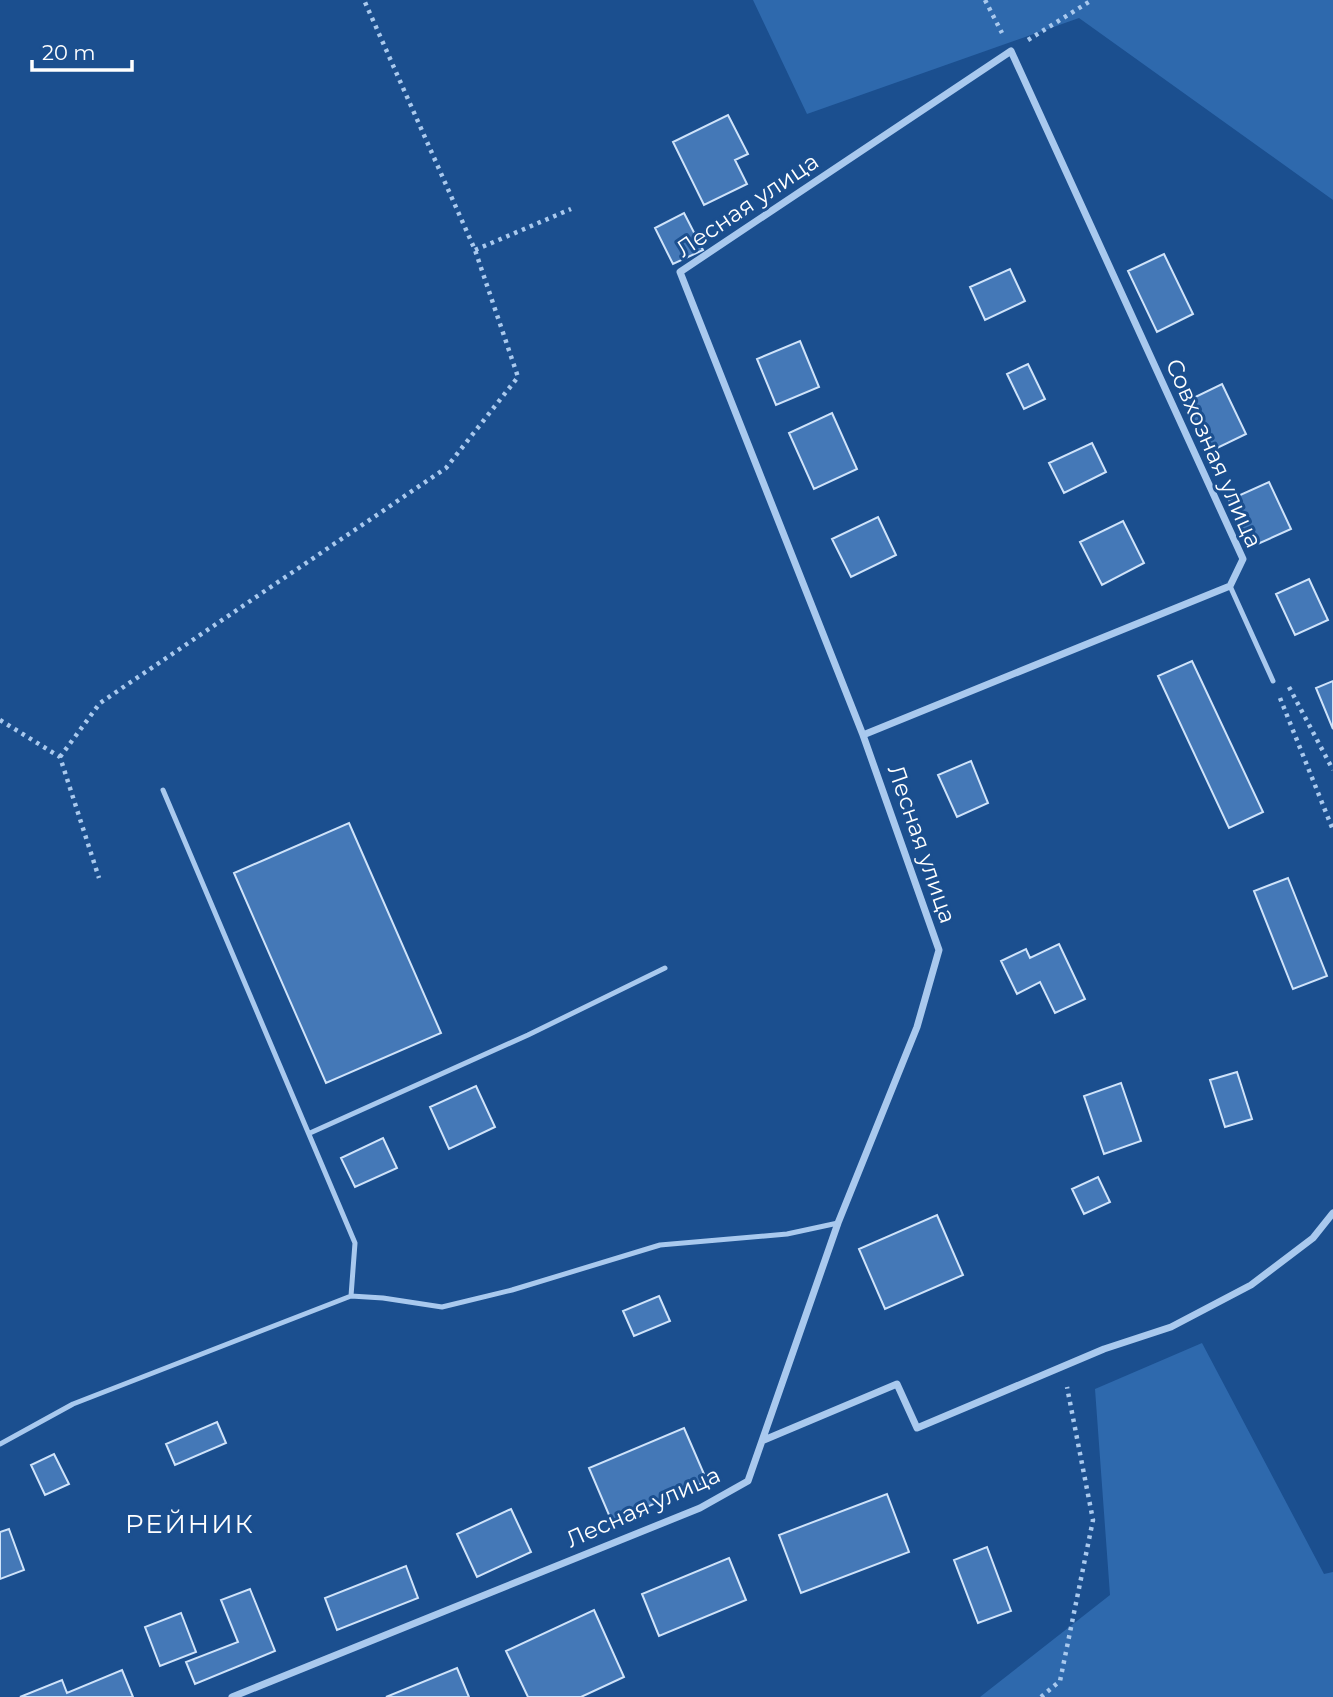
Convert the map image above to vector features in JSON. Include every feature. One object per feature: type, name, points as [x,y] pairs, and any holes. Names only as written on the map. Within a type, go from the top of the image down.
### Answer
[{"type":"street","name":"Совхозная улица","points":[[1011,51],[1243,559],[1230,586]]},
{"type":"street","name":"Лесная улица","points":[[232,1697],[699,1508],[748,1481],[838,1223],[917,1027],[939,950],[863,735],[680,272],[1011,51]]},
{"type":"street","points":[[863,735],[1230,586]]},
{"type":"street","points":[[764,1440],[897,1384],[917,1428],[1104,1349],[1171,1327],[1251,1285],[1313,1238],[1333,1213]]},
{"type":"lane","points":[[1230,586],[1273,681]]},
{"type":"lane","points":[[163,790],[355,1243],[351,1296]]},
{"type":"lane","points":[[310,1133],[528,1035],[665,968]]},
{"type":"lane","points":[[0,1444],[73,1404],[351,1296],[442,1307],[512,1290],[660,1245],[787,1234],[838,1223]]},
{"type":"path","points":[[60,757],[100,702],[446,468],[518,377],[475,250],[364,0]]},
{"type":"path","points":[[985,0],[1011,51],[1092,0]]},
{"type":"path","points":[[475,250],[570,209]]},
{"type":"path","points":[[1273,681],[1333,830]]},
{"type":"path","points":[[0,720],[60,757],[99,878]]},
{"type":"path","points":[[1041,1697],[1060,1681],[1093,1520],[1067,1387]]},
{"type":"shaded area","points":[[753,0],[1333,0],[1333,200],[1079,18],[807,114]]},
{"type":"shaded area","points":[[1202,1343],[1324,1574],[1333,1572],[1333,1697],[980,1697],[1110,1595],[1095,1389]]},
{"type":"building","points":[[728,115],[748,154],[735,160],[747,184],[704,205],[673,142]]},
{"type":"building","points":[[684,213],[703,250],[673,264],[655,228]]},
{"type":"building","points":[[1164,254],[1193,314],[1157,332],[1128,271]]},
{"type":"building","points":[[1010,269],[1025,301],[985,320],[970,287]]},
{"type":"building","points":[[800,341],[819,387],[776,405],[757,359]]},
{"type":"building","points":[[1028,364],[1045,399],[1024,409],[1007,374]]},
{"type":"building","points":[[1222,384],[1246,434],[1209,452],[1185,402]]},
{"type":"building","points":[[832,413],[857,469],[814,489],[789,433]]},
{"type":"building","points":[[1092,443],[1106,472],[1064,493],[1049,463]]},
{"type":"building","points":[[1269,482],[1291,529],[1251,547],[1229,500]]},
{"type":"building","points":[[878,517],[896,555],[851,577],[832,539]]},
{"type":"building","points":[[1123,521],[1144,563],[1102,585],[1080,542]]},
{"type":"building","points":[[1309,579],[1328,620],[1295,635],[1276,594]]},
{"type":"building","points":[[1192,661],[1263,812],[1229,828],[1158,676]]},
{"type":"building","points":[[1333,681],[1333,729],[1316,688]]},
{"type":"building","points":[[971,761],[988,803],[957,817],[938,775]]},
{"type":"building","points":[[349,823],[441,1033],[326,1083],[234,873]]},
{"type":"building","points":[[1288,878],[1327,976],[1293,989],[1254,891]]},
{"type":"building","points":[[1059,944],[1085,999],[1055,1013],[1040,982],[1017,994],[1001,961],[1026,949],[1030,958]]},
{"type":"building","points":[[1237,1072],[1252,1119],[1225,1127],[1210,1080]]},
{"type":"building","points":[[1121,1083],[1141,1141],[1104,1154],[1084,1096]]},
{"type":"building","points":[[476,1086],[495,1127],[449,1149],[430,1107]]},
{"type":"building","points":[[383,1138],[397,1168],[355,1187],[341,1158]]},
{"type":"building","points":[[1098,1177],[1110,1202],[1084,1214],[1072,1189]]},
{"type":"building","points":[[937,1215],[963,1275],[885,1309],[859,1249]]},
{"type":"building","points":[[659,1296],[670,1321],[634,1336],[623,1311]]},
{"type":"building","points":[[217,1422],[226,1443],[175,1465],[166,1444]]},
{"type":"building","points":[[684,1428],[707,1481],[612,1522],[589,1468]]},
{"type":"building","points":[[54,1454],[69,1484],[45,1495],[31,1465]]},
{"type":"building","points":[[887,1494],[909,1552],[801,1593],[779,1535]]},
{"type":"building","points":[[511,1509],[531,1552],[477,1577],[457,1534]]},
{"type":"building","points":[[9,1529],[24,1570],[0,1579],[0,1532]]},
{"type":"building","points":[[987,1547],[1011,1611],[978,1623],[954,1560]]},
{"type":"building","points":[[729,1558],[746,1600],[659,1636],[642,1594]]},
{"type":"building","points":[[406,1566],[418,1598],[337,1630],[325,1598]]},
{"type":"building","points":[[250,1589],[275,1651],[195,1684],[186,1662],[238,1642],[221,1600]]},
{"type":"building","points":[[594,1610],[624,1677],[581,1697],[528,1697],[506,1651]]},
{"type":"building","points":[[181,1613],[196,1652],[160,1666],[145,1627]]},
{"type":"building","points":[[457,1668],[469,1697],[386,1697]]},
{"type":"building","points":[[122,1670],[133,1697],[20,1697],[62,1680],[67,1693]]},
{"type":"district","name":"РЕЙНИК","points":[[190,1524]]}]
